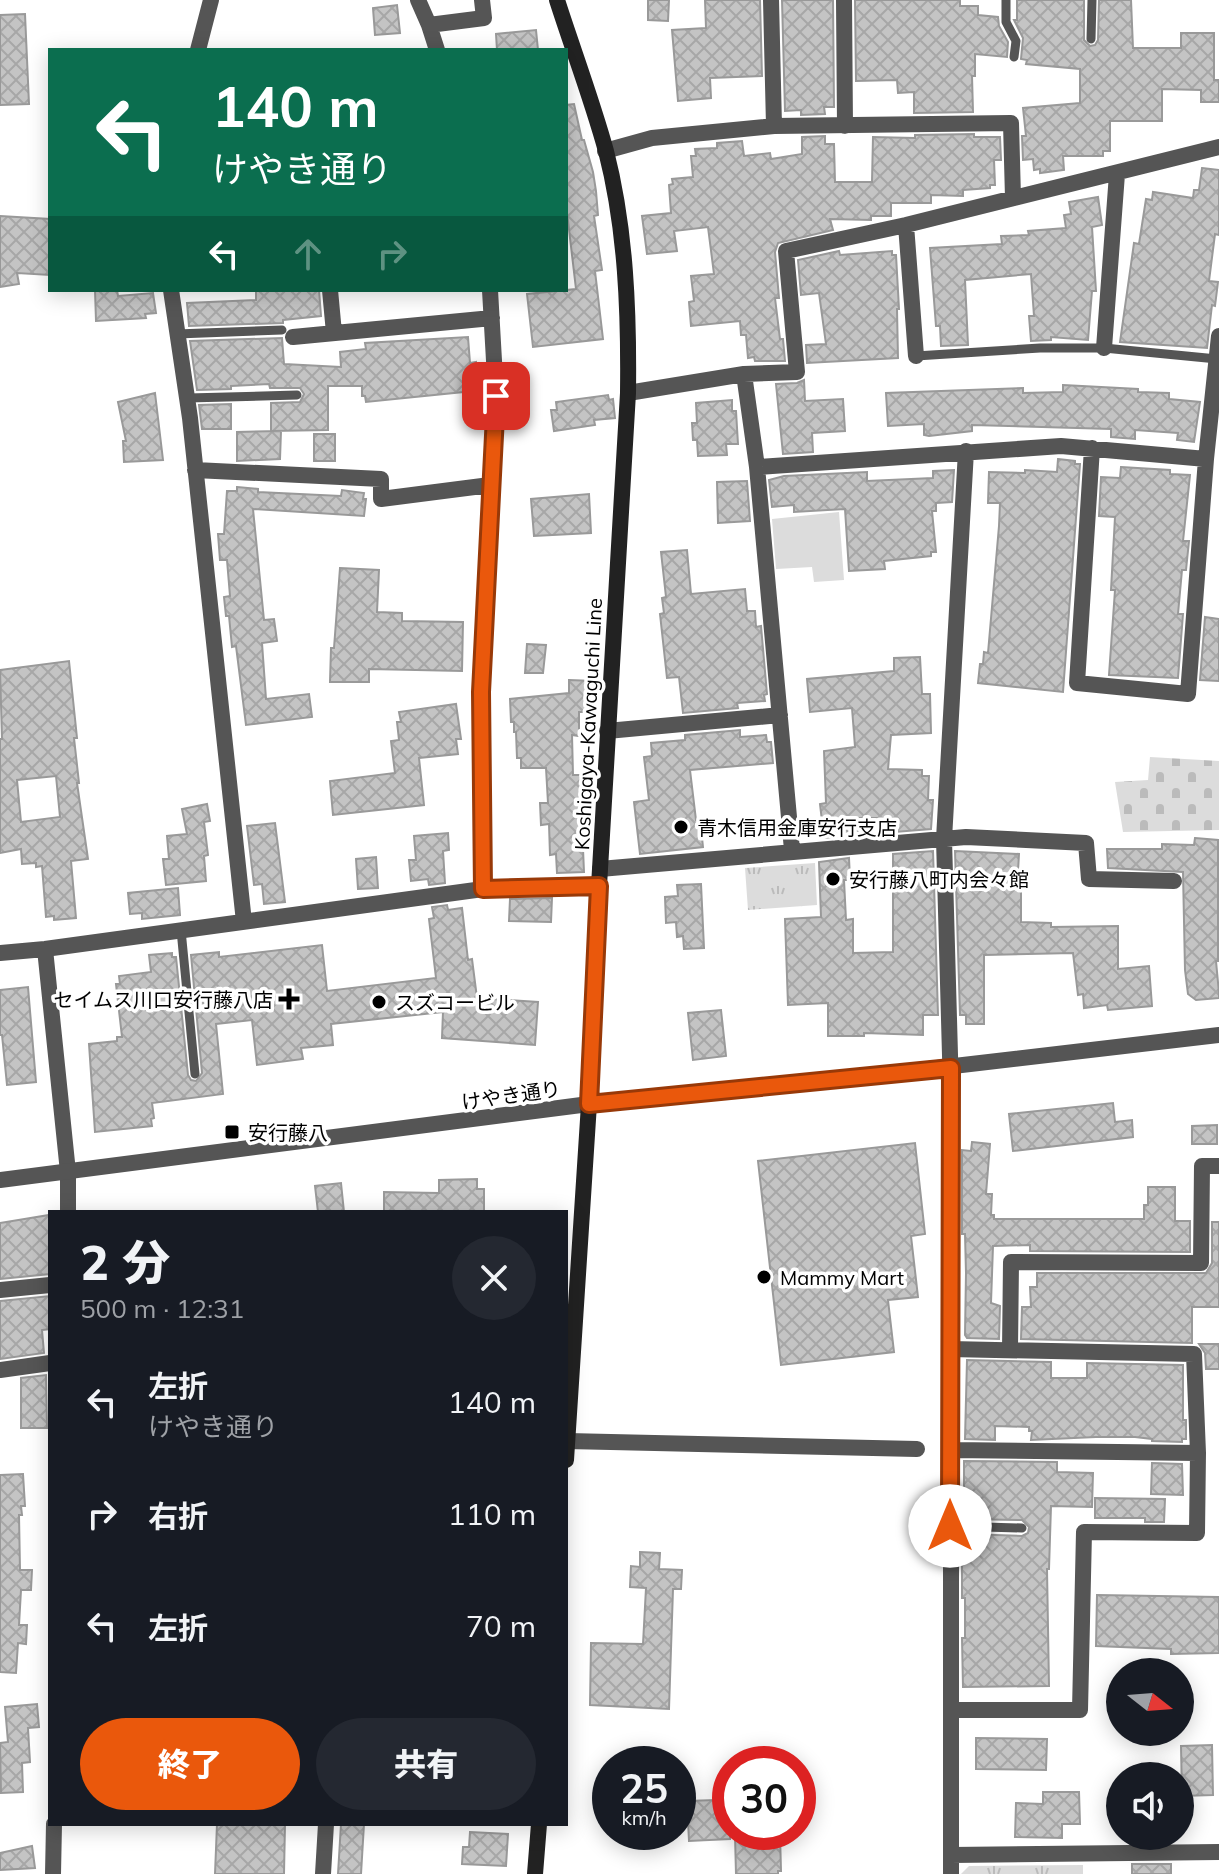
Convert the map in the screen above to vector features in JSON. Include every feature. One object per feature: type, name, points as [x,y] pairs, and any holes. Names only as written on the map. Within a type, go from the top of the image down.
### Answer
[{"type":"main road","name":"Koshigaya-Kawaguchi Line","points":[[557,0],[605,151],[617,208],[629,332],[589,1104],[568,1426]]},
{"type":"main road","points":[[535,1874],[539,1826]]},
{"type":"street","points":[[199,48],[211,0]]},
{"type":"street","points":[[418,0],[436,48]]},
{"type":"street","points":[[429,25],[484,18],[482,0]]},
{"type":"street","points":[[771,0],[774,126]]},
{"type":"street","points":[[844,0],[845,126]]},
{"type":"street","points":[[605,151],[652,138],[774,126],[1011,123],[1013,198]]},
{"type":"street","points":[[628,393],[744,374],[797,372],[786,251],[906,225],[1219,147]]},
{"type":"street","points":[[1104,348],[1117,174]]},
{"type":"street","points":[[906,225],[916,356]]},
{"type":"street","points":[[171,292],[188,398],[244,922]]},
{"type":"street","points":[[330,292],[334,333]]},
{"type":"street","points":[[483,889],[481,692],[496,396],[490,292]]},
{"type":"street","points":[[288,334],[334,333],[492,318]]},
{"type":"street","points":[[1092,448],[1077,683],[1188,694],[1219,336]]},
{"type":"street","points":[[744,374],[757,467],[792,850]]},
{"type":"street","points":[[757,467],[1061,446],[1206,459]]},
{"type":"street","points":[[951,1874],[951,1068],[944,839],[966,451]]},
{"type":"street","points":[[195,470],[381,479],[381,499],[490,485]]},
{"type":"street","points":[[607,731],[780,715]]},
{"type":"street","points":[[0,953],[792,850],[966,837],[1086,843],[1089,879],[1174,881]]},
{"type":"street","points":[[45,949],[68,1172],[68,1210]]},
{"type":"street","name":"けやき通り","points":[[0,1180],[589,1104],[951,1068],[1219,1035]]},
{"type":"street","points":[[1010,1350],[1011,1262],[1201,1263],[1202,1166],[1219,1166]]},
{"type":"street","points":[[0,1290],[48,1285]]},
{"type":"street","points":[[950,1349],[1194,1354],[1198,1453],[1197,1533],[1084,1532],[1080,1710],[951,1710]]},
{"type":"street","points":[[0,1370],[48,1363]]},
{"type":"street","points":[[568,1441],[917,1449]]},
{"type":"street","points":[[950,1450],[1198,1453]]},
{"type":"street","points":[[53,1874],[54,1826]]},
{"type":"street","points":[[323,1874],[326,1826]]},
{"type":"street","points":[[951,1855],[1219,1852]]},
{"type":"lane","points":[[1006,0],[1006,22],[1016,41],[1014,57]]},
{"type":"lane","points":[[1091,39],[1092,0]]},
{"type":"lane","points":[[177,334],[288,334]]},
{"type":"lane","points":[[916,356],[1027,348],[1104,348],[1217,359]]},
{"type":"lane","points":[[188,398],[297,395]]},
{"type":"lane","points":[[181,930],[195,1074]]},
{"type":"lane","points":[[950,1526],[1022,1528]]},
{"type":"green space","points":[[839,512],[844,580],[814,582],[812,567],[776,569],[772,519]]},
{"type":"green space","points":[[1150,757],[1219,761],[1219,830],[1123,832],[1115,782],[1148,780]]},
{"type":"green space","points":[[815,863],[817,905],[748,910],[745,868]]},
{"type":"green space","points":[[1083,1865],[1083,1874],[961,1874],[969,1866]]},
{"type":"building","points":[[648,0],[669,0],[668,21],[648,20]]},
{"type":"building","points":[[705,0],[760,0],[762,76],[710,78],[711,98],[678,101],[672,30],[706,28]]},
{"type":"building","points":[[782,0],[833,0],[834,107],[824,107],[825,114],[801,115],[801,110],[785,111]]},
{"type":"building","points":[[855,0],[960,0],[960,6],[978,6],[978,15],[998,17],[999,26],[1008,42],[1007,57],[975,54],[973,112],[914,113],[914,92],[898,93],[897,80],[856,81]]},
{"type":"building","points":[[1017,0],[1084,0],[1084,40],[1090,46],[1098,40],[1099,0],[1131,0],[1133,48],[1181,48],[1181,33],[1214,33],[1214,80],[1219,80],[1219,102],[1201,102],[1201,90],[1162,89],[1162,121],[1110,121],[1110,151],[1103,151],[1103,156],[1063,156],[1064,170],[1040,173],[1040,169],[1034,170],[1033,159],[1023,160],[1022,136],[1026,136],[1023,108],[1080,103],[1080,69],[1026,64],[1027,60],[1021,59],[1023,38],[1014,20],[1017,20]]},
{"type":"building","points":[[397,5],[400,33],[375,35],[373,8]]},
{"type":"building","points":[[25,14],[29,104],[0,105],[0,15]]},
{"type":"building","points":[[536,30],[538,48],[497,48],[496,34]]},
{"type":"building","points":[[574,104],[596,191],[598,215],[594,216],[602,270],[595,271],[603,339],[533,347],[527,294],[576,289],[568,221],[568,105]]},
{"type":"building","points":[[974,134],[974,137],[1000,137],[1001,160],[994,160],[995,185],[990,185],[990,188],[963,190],[963,196],[931,195],[931,203],[891,203],[891,216],[871,216],[871,220],[830,219],[833,230],[778,243],[775,252],[779,298],[775,298],[785,361],[755,361],[754,357],[748,358],[746,335],[741,335],[740,321],[691,326],[689,302],[694,301],[691,276],[714,274],[708,227],[674,231],[677,251],[647,254],[642,216],[671,213],[669,185],[673,184],[672,179],[693,177],[691,156],[696,156],[695,149],[717,148],[717,143],[742,141],[744,156],[770,153],[771,159],[802,154],[802,137],[825,136],[825,144],[834,144],[835,182],[872,182],[873,137]]},
{"type":"building","points":[[1202,168],[1219,170],[1219,235],[1215,234],[1209,281],[1218,282],[1207,348],[1120,342],[1134,243],[1139,244],[1146,199],[1152,200],[1153,192],[1193,198],[1194,190],[1199,190]]},
{"type":"building","points":[[1098,197],[1102,225],[1092,227],[1096,291],[1092,291],[1088,340],[1051,337],[1051,340],[1031,341],[1029,316],[1034,316],[1031,274],[965,280],[968,345],[941,346],[940,326],[936,326],[930,248],[1002,244],[1001,236],[1029,235],[1028,231],[1066,228],[1064,215],[1071,214],[1069,202]]},
{"type":"building","points":[[0,216],[48,219],[48,275],[17,273],[19,284],[0,287]]},
{"type":"building","points":[[839,251],[840,255],[892,251],[892,255],[896,255],[898,358],[807,363],[806,345],[826,344],[819,293],[801,295],[798,260]]},
{"type":"building","points":[[95,292],[117,292],[118,296],[153,293],[156,313],[145,314],[146,318],[96,321]]},
{"type":"building","points":[[256,292],[319,292],[321,316],[283,320],[283,323],[189,326],[187,303],[256,300]]},
{"type":"building","points":[[468,337],[470,363],[476,362],[478,382],[472,383],[473,391],[366,402],[365,396],[362,396],[362,386],[328,386],[328,430],[271,431],[271,403],[300,402],[304,394],[300,388],[270,388],[269,384],[197,390],[190,341],[282,338],[284,364],[341,367],[340,352],[366,349],[365,343]]},
{"type":"building","points":[[804,380],[805,401],[843,399],[845,431],[812,433],[813,452],[783,454],[776,384]]},
{"type":"building","points":[[1063,385],[1138,389],[1138,392],[1169,393],[1169,399],[1200,402],[1194,442],[1177,440],[1178,433],[1135,430],[1135,439],[1111,437],[1111,429],[972,425],[972,431],[929,436],[924,435],[924,424],[888,426],[886,393],[1023,388],[1023,393],[1063,392]]},
{"type":"building","points":[[155,393],[163,460],[124,462],[123,441],[126,441],[118,402]]},
{"type":"building","points":[[608,395],[609,400],[613,399],[615,418],[594,420],[595,425],[554,431],[551,410],[557,410],[556,402]]},
{"type":"building","points":[[732,400],[732,411],[736,411],[738,444],[726,444],[727,455],[698,456],[692,423],[697,423],[696,403]]},
{"type":"building","points":[[231,404],[231,429],[202,429],[199,405]]},
{"type":"building","points":[[281,431],[280,459],[237,461],[237,432]]},
{"type":"building","points":[[314,434],[335,434],[335,461],[314,461]]},
{"type":"building","points":[[1058,459],[1080,464],[1063,692],[978,683],[984,652],[988,653],[999,526],[1000,503],[988,503],[989,472],[1057,472]]},
{"type":"building","points":[[1121,467],[1170,470],[1170,474],[1190,475],[1183,541],[1189,541],[1186,570],[1182,570],[1178,614],[1183,614],[1178,678],[1109,675],[1115,590],[1111,590],[1115,517],[1099,516],[1101,477],[1120,478]]},
{"type":"building","points":[[954,470],[952,502],[936,503],[936,511],[932,511],[936,552],[931,552],[931,556],[884,561],[885,569],[849,571],[845,509],[794,512],[794,505],[772,507],[769,480],[784,476],[867,472],[867,481],[933,478],[933,471]]},
{"type":"building","points":[[747,481],[750,521],[718,523],[717,482]]},
{"type":"building","points":[[237,487],[258,489],[258,492],[341,496],[342,490],[364,493],[363,499],[366,499],[364,516],[253,509],[264,620],[274,619],[277,641],[262,643],[266,699],[309,694],[312,717],[246,725],[236,646],[232,647],[229,616],[226,616],[224,597],[230,596],[227,560],[220,560],[218,534],[224,534],[227,491],[237,491]]},
{"type":"building","points":[[589,494],[591,533],[534,536],[531,499]]},
{"type":"building","points":[[687,550],[691,594],[745,589],[747,611],[755,611],[756,627],[761,626],[765,701],[737,703],[738,708],[683,713],[679,677],[667,678],[660,614],[664,613],[662,598],[666,597],[661,552]]},
{"type":"building","points":[[340,568],[379,570],[377,612],[402,613],[402,621],[463,622],[462,671],[369,669],[369,682],[330,682]]},
{"type":"building","points":[[1205,617],[1219,619],[1219,681],[1200,680]]},
{"type":"building","points":[[527,644],[546,645],[543,673],[525,673]]},
{"type":"building","points":[[920,657],[922,694],[930,694],[931,733],[891,735],[888,769],[922,770],[922,776],[929,776],[928,800],[933,800],[931,829],[895,832],[896,818],[856,818],[858,834],[824,838],[820,804],[826,803],[824,751],[855,747],[852,708],[810,712],[807,679],[894,671],[894,658]]},
{"type":"building","points":[[69,661],[77,738],[74,738],[77,783],[88,859],[71,861],[76,918],[54,920],[54,916],[46,917],[42,866],[22,864],[21,849],[0,853],[0,670]],"holes":[[[56,776],[60,817],[21,822],[17,780]]]},
{"type":"building","points":[[569,680],[593,681],[592,712],[579,712],[579,736],[572,735],[573,775],[580,775],[581,792],[585,791],[586,825],[582,825],[584,872],[557,873],[556,854],[550,855],[549,824],[541,825],[540,803],[548,803],[546,768],[521,768],[521,758],[517,758],[514,722],[511,722],[510,699],[569,693]]},
{"type":"building","points":[[456,704],[461,739],[456,739],[458,754],[419,758],[424,805],[333,815],[330,781],[395,773],[391,741],[399,740],[399,712]]},
{"type":"building","points":[[740,730],[740,737],[766,735],[767,742],[771,742],[773,763],[690,770],[696,820],[700,819],[703,847],[640,854],[634,802],[649,800],[644,757],[652,756],[651,743],[685,740],[685,735]]},
{"type":"building","points":[[207,804],[210,821],[204,822],[208,855],[204,856],[206,881],[166,885],[163,859],[169,859],[167,836],[187,834],[182,809]]},
{"type":"building","points":[[275,823],[285,902],[264,904],[262,884],[254,885],[247,826]]},
{"type":"building","points":[[448,833],[449,850],[443,851],[445,883],[429,885],[428,879],[411,881],[409,860],[416,860],[414,836]]},
{"type":"building","points":[[1195,838],[1218,840],[1216,961],[1219,993],[1219,998],[1196,1000],[1188,994],[1185,970],[1183,872],[1108,868],[1107,849],[1162,849],[1162,844],[1194,845]]},
{"type":"building","points":[[933,851],[938,1015],[923,1015],[923,1035],[864,1033],[864,1036],[828,1036],[828,1003],[788,1005],[785,919],[821,917],[819,862],[849,858],[850,880],[844,880],[846,920],[853,919],[853,953],[893,952],[893,854]]},
{"type":"building","points":[[955,851],[1019,854],[1017,888],[1021,888],[1021,922],[1051,923],[1051,927],[1118,926],[1118,969],[1149,966],[1152,1006],[1108,1010],[1107,1005],[1084,1008],[1083,994],[1078,995],[1073,953],[984,955],[984,1024],[966,1024],[966,1015],[960,1015]]},
{"type":"building","points":[[376,857],[378,888],[358,889],[356,859]]},
{"type":"building","points":[[701,884],[704,948],[684,949],[683,936],[677,937],[676,922],[666,923],[665,897],[678,896],[677,885]]},
{"type":"building","points":[[178,888],[180,915],[142,919],[142,913],[130,914],[128,893]]},
{"type":"building","points":[[552,898],[551,922],[509,921],[510,899]]},
{"type":"building","points":[[447,905],[448,910],[462,908],[468,960],[472,959],[477,998],[538,1002],[535,1045],[442,1038],[443,1012],[331,1024],[333,1045],[301,1048],[303,1059],[257,1065],[252,1020],[216,1024],[223,1094],[152,1103],[152,1126],[95,1132],[89,1044],[117,1041],[117,1037],[122,1037],[116,984],[120,984],[119,976],[151,972],[149,955],[172,953],[172,957],[176,957],[188,1075],[196,1081],[202,1073],[191,955],[219,952],[219,957],[322,945],[327,991],[436,978],[429,919],[434,918],[432,907]]},
{"type":"building","points":[[28,987],[36,1082],[7,1085],[0,1035],[0,990]]},
{"type":"building","points":[[721,1010],[726,1056],[693,1060],[688,1013]]},
{"type":"building","points":[[1113,1103],[1115,1122],[1132,1120],[1133,1137],[1013,1151],[1009,1114]]},
{"type":"building","points":[[1217,1125],[1217,1144],[1192,1144],[1192,1126]]},
{"type":"building","points":[[972,1142],[990,1144],[986,1194],[992,1194],[991,1215],[994,1219],[1144,1219],[1148,1187],[1175,1187],[1175,1221],[1190,1221],[1190,1252],[1030,1251],[1030,1245],[993,1246],[991,1303],[1000,1306],[999,1339],[967,1338],[962,1150],[971,1151]]},
{"type":"building","points":[[915,1143],[925,1234],[911,1236],[918,1297],[888,1300],[894,1352],[781,1365],[758,1161]]},
{"type":"building","points":[[477,1179],[477,1189],[484,1189],[484,1210],[384,1210],[384,1192],[439,1193],[439,1180]]},
{"type":"building","points":[[341,1183],[344,1210],[318,1210],[315,1186]]},
{"type":"building","points":[[48,1215],[48,1274],[0,1279],[0,1223]]},
{"type":"building","points":[[1212,1222],[1219,1222],[1219,1307],[1192,1307],[1192,1343],[1021,1339],[1022,1307],[1031,1307],[1030,1287],[1037,1287],[1037,1273],[1206,1273],[1212,1263]]},
{"type":"building","points":[[48,1296],[48,1329],[42,1330],[44,1353],[0,1359],[0,1301]]},
{"type":"building","points":[[1199,1344],[1219,1344],[1219,1369],[1206,1369],[1205,1353]]},
{"type":"building","points":[[967,1360],[1051,1362],[1051,1378],[1087,1378],[1087,1363],[1183,1365],[1186,1439],[1182,1442],[1135,1437],[1031,1440],[1029,1427],[995,1426],[995,1440],[965,1439]]},
{"type":"building","points":[[46,1375],[47,1428],[21,1428],[21,1378]]},
{"type":"building","points":[[964,1461],[1057,1462],[1057,1472],[1093,1473],[1092,1507],[1051,1506],[1047,1569],[1049,1686],[963,1687],[965,1598],[962,1598],[962,1553],[965,1553],[965,1534],[1022,1536],[1028,1533],[1029,1527],[1022,1520],[964,1519]]},
{"type":"building","points":[[1152,1463],[1182,1464],[1183,1495],[1151,1494]]},
{"type":"building","points":[[23,1474],[25,1506],[21,1506],[22,1515],[19,1515],[20,1570],[32,1570],[31,1590],[21,1590],[19,1625],[27,1625],[26,1644],[18,1643],[16,1673],[0,1672],[0,1475]]},
{"type":"building","points":[[1095,1498],[1165,1499],[1164,1522],[1145,1522],[1145,1518],[1095,1518]]},
{"type":"building","points":[[640,1552],[660,1553],[659,1569],[682,1570],[681,1589],[673,1589],[669,1709],[590,1705],[591,1643],[643,1644],[646,1588],[630,1587],[631,1566],[640,1567]]},
{"type":"building","points":[[1097,1595],[1219,1597],[1219,1653],[1171,1654],[1171,1649],[1096,1646]]},
{"type":"building","points":[[37,1704],[39,1727],[28,1728],[30,1762],[22,1763],[23,1792],[1,1793],[0,1743],[8,1742],[5,1707]]},
{"type":"building","points":[[976,1738],[1047,1739],[1046,1770],[976,1769]]},
{"type":"building","points":[[1212,1745],[1213,1795],[1194,1796],[1194,1762],[1181,1762],[1181,1746]]},
{"type":"building","points":[[1043,1792],[1079,1792],[1080,1824],[1062,1824],[1062,1838],[1015,1837],[1016,1803],[1043,1804]]},
{"type":"building","points":[[712,1800],[712,1840],[696,1841],[696,1801]]},
{"type":"building","points":[[217,1826],[285,1826],[284,1874],[215,1874]]},
{"type":"building","points":[[341,1826],[364,1826],[361,1874],[338,1874]]},
{"type":"building","points":[[470,1832],[508,1834],[506,1866],[462,1864],[463,1847],[469,1847]]},
{"type":"building","points":[[32,1846],[35,1868],[0,1870],[0,1853]]},
{"type":"building","points":[[735,1850],[780,1850],[781,1871],[778,1874],[736,1874]]},
{"type":"building","points":[[1132,1864],[1171,1864],[1171,1874],[1132,1874]]},
{"type":"place","name":"青木信用金庫安行支店","points":[[681,827]]},
{"type":"place","name":"安行藤八町内会々館","points":[[833,879]]},
{"type":"place","name":"セイムス川口安行藤八店","points":[[289,999]]},
{"type":"place","name":"スズコービル","points":[[379,1002]]},
{"type":"place","name":"安行藤八","points":[[232,1132]]},
{"type":"place","name":"Mammy Mart","points":[[764,1277]]},
{"type":"route","points":[[496,396],[481,692],[483,889],[599,886],[589,1104],[951,1068],[950,1526]]}]
